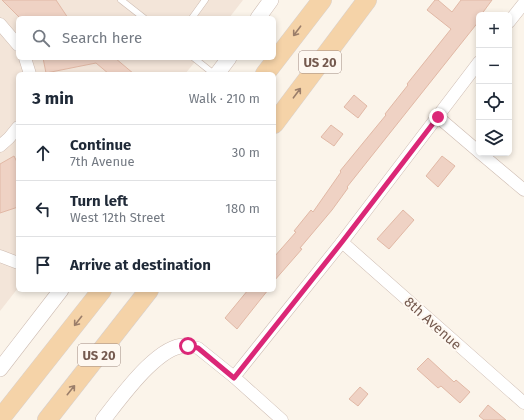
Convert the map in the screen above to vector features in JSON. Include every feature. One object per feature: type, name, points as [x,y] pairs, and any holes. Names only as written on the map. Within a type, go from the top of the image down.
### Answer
[{"type":"main road","name":"US 20","points":[[276,59],[322,0]]},
{"type":"main road","name":"US 20","points":[[276,121],[367,0]]},
{"type":"main road","name":"US 20","points":[[266,72],[275,60]]},
{"type":"main road","name":"US 20","points":[[0,419],[100,292]]},
{"type":"main road","name":"US 20","points":[[47,420],[147,292]]},
{"type":"street","points":[[259,16],[271,0]]},
{"type":"street","points":[[512,18],[524,3]]},
{"type":"street","points":[[0,24],[16,43]]},
{"type":"street","points":[[26,60],[29,72]]},
{"type":"street","points":[[218,72],[228,60]]},
{"type":"street","points":[[234,378],[342,242],[476,66]]},
{"type":"street","points":[[438,117],[476,149]]},
{"type":"street","points":[[0,146],[10,138],[16,130]]},
{"type":"street","points":[[485,156],[524,190]]},
{"type":"street","name":"8th Avenue","points":[[342,242],[524,403]]},
{"type":"street","points":[[0,256],[16,262]]},
{"type":"street","points":[[0,369],[60,292]]},
{"type":"street","points":[[103,420],[145,370],[161,355],[172,349],[188,346],[198,348],[282,420]]},
{"type":"lane","points":[[121,0],[141,16]]},
{"type":"lane","points":[[193,16],[205,0]]},
{"type":"lane","points":[[196,60],[212,72]]},
{"type":"shaded area","points":[[0,0],[243,0],[231,16],[16,16],[16,60],[196,60],[187,72],[16,72],[16,291],[0,311]]},
{"type":"building","points":[[2,0],[56,0],[67,16],[18,16]]},
{"type":"building","points":[[435,0],[438,0],[452,12],[461,0],[492,0],[483,12],[476,12],[476,25],[347,187],[348,188],[332,210],[300,248],[302,249],[276,279],[276,255],[296,232],[294,231],[311,210],[313,212],[341,172],[340,171],[386,115],[385,114],[408,85],[407,84],[451,29],[427,10]]},
{"type":"building","points":[[43,60],[117,60],[132,72],[107,72],[96,63],[46,72]]},
{"type":"building","points":[[354,95],[367,106],[358,118],[344,107]]},
{"type":"building","points":[[331,125],[343,134],[334,146],[321,137]]},
{"type":"building","points":[[14,156],[16,160],[16,208],[0,213],[0,164]]},
{"type":"building","points":[[442,156],[455,166],[438,187],[426,176]]},
{"type":"building","points":[[403,210],[414,220],[389,249],[377,239]]},
{"type":"building","points":[[246,292],[266,292],[237,329],[225,318]]},
{"type":"building","points":[[428,358],[454,382],[456,380],[470,392],[460,403],[441,386],[438,388],[417,369]]},
{"type":"building","points":[[360,387],[368,394],[358,406],[349,399]]},
{"type":"building","points":[[488,405],[506,420],[484,420],[479,416]]},
{"type":"route","points":[[188,346],[198,348],[234,378],[342,242],[438,117]]}]
